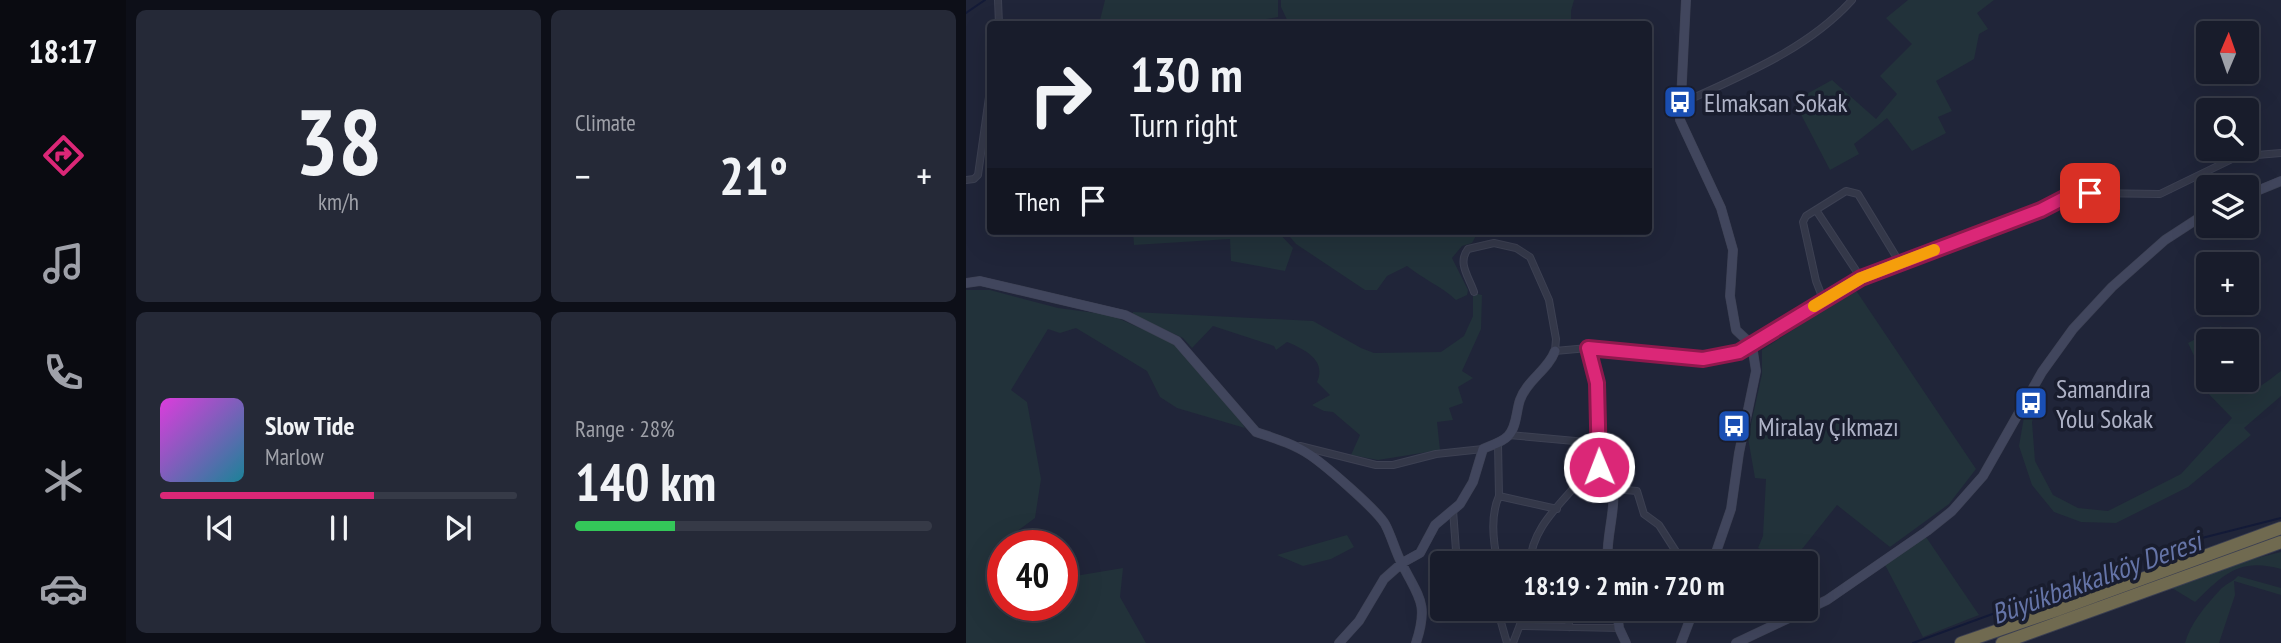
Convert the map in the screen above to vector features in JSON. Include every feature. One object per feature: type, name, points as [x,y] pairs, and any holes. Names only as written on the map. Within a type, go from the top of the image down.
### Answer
[{"type":"highway","points":[[1961,643],[2281,528]]},
{"type":"highway","points":[[2002,643],[2281,542]]},
{"type":"main road","points":[[1686,0],[1680,120],[1721,208],[1733,250],[1730,296],[1735,330],[1752,345],[1756,371],[1739,453],[1731,509],[1716,551]]},
{"type":"main road","points":[[2259,190],[2281,181]]},
{"type":"main road","points":[[1736,643],[1827,600],[1952,511],[1983,476],[2042,372],[2068,335],[2112,287],[2165,240],[2196,220]]},
{"type":"main road","points":[[966,283],[980,281],[1125,315],[1177,341],[1256,432],[1310,455],[1374,511],[1384,524],[1419,593],[1423,623],[1416,643]]},
{"type":"main road","points":[[1588,348],[1597,383],[1599,467],[1609,479],[1612,489],[1607,551]]},
{"type":"main road","points":[[1339,643],[1359,621],[1384,579],[1402,563],[1420,553],[1436,525],[1460,505],[1473,482],[1483,449],[1509,435],[1520,398],[1551,362],[1555,351]]},
{"type":"main road","points":[[1618,621],[1626,643]]},
{"type":"main road","points":[[1681,643],[1689,621]]},
{"type":"street","points":[[998,0],[999,21]]},
{"type":"street","points":[[1681,104],[1777,57],[1823,26],[1852,0]]},
{"type":"street","points":[[966,180],[974,179],[978,175],[987,111]]},
{"type":"street","points":[[1474,292],[1463,264],[1463,256],[1468,249],[1494,243],[1516,248],[1530,257],[1549,300],[1555,351],[1588,348],[1703,359],[1739,352],[1861,278],[2041,210],[2068,196],[2090,193],[2160,194],[2232,159],[2281,153]]},
{"type":"street","points":[[1823,299],[1803,225],[1806,216],[1846,191],[1855,192],[1873,216],[1900,263]]},
{"type":"street","points":[[1816,210],[1861,278]]},
{"type":"street","points":[[1509,435],[1597,443]]},
{"type":"street","points":[[1284,442],[1376,465],[1393,465],[1436,454],[1483,449]]},
{"type":"street","points":[[1496,551],[1493,533],[1499,496],[1497,443]]},
{"type":"street","points":[[1531,551],[1537,532],[1589,469],[1599,467]]},
{"type":"street","points":[[1612,489],[1637,491],[1644,514],[1659,525],[1676,551]]},
{"type":"street","points":[[1499,496],[1557,509]]},
{"type":"street","points":[[1453,510],[1456,551]]},
{"type":"street","points":[[1502,621],[1507,643]]},
{"type":"street","points":[[1513,643],[1522,621]]},
{"type":"street","points":[[1568,621],[1570,626]]},
{"type":"street","points":[[1520,626],[1619,628]]},
{"type":"shaded area","points":[[1105,0],[1278,0],[1278,17],[1256,21],[1100,21]]},
{"type":"shaded area","points":[[1281,0],[1574,0],[1571,21],[1288,21]]},
{"type":"shaded area","points":[[1908,0],[1994,0],[1977,13],[1988,29],[1979,34],[1974,59],[1936,81],[1952,111],[1938,117],[1946,133],[1912,151],[1887,118],[1854,144],[1859,154],[1830,170],[1794,101],[1832,80],[1876,119],[1897,94],[1880,76],[1912,44],[1886,18]]},
{"type":"shaded area","points":[[1133,235],[1281,235],[1293,248],[1285,271],[1231,261],[1230,239],[1134,245]]},
{"type":"shaded area","points":[[1288,235],[1476,235],[1472,243],[1462,246],[1452,258],[1468,290],[1467,295],[1456,300],[1407,266],[1387,276],[1377,290],[1365,290],[1296,244]]},
{"type":"shaded area","points":[[1855,289],[1976,469],[1949,504],[1890,547],[1837,505],[1801,551],[1765,551],[1758,548],[1763,536],[1766,479],[1755,478],[1748,438],[1762,374],[1762,350]]},
{"type":"shaded area","points":[[966,290],[990,290],[1058,308],[1111,315],[1173,343],[1223,396],[1245,428],[1177,408],[1160,397],[1147,371],[1076,328],[1060,333],[1048,329],[1011,390],[1027,402],[1041,479],[1035,518],[1019,530],[987,530],[987,621],[1078,621],[1078,576],[1123,568],[1120,597],[1146,643],[966,643]]},
{"type":"shaded area","points":[[1473,293],[1482,295],[1481,329],[1462,371],[1473,378],[1458,387],[1463,403],[1449,408],[1453,420],[1437,422],[1440,450],[1378,460],[1351,455],[1360,435],[1333,412],[1312,405],[1330,395],[1317,382],[1319,367],[1316,362],[1300,348],[1287,342],[1276,350],[1274,346],[1213,326],[1192,348],[1183,338],[1133,315],[1133,312],[1313,321],[1374,353],[1441,352],[1464,336],[1473,316]]},
{"type":"shaded area","points":[[2196,339],[2196,360],[2188,343]]},
{"type":"shaded area","points":[[2281,371],[2281,396],[2244,428],[2251,435],[2188,487],[2116,523],[2081,522],[2054,512],[2032,485],[2019,446],[2024,417],[2042,384],[2032,422],[2035,461],[2053,495],[2078,508],[2108,511],[2181,474],[2232,418],[2207,392],[2259,392],[2261,386]]},
{"type":"shaded area","points":[[1347,535],[1354,547],[1331,559],[1303,566],[1277,555]]},
{"type":"shaded area","points":[[1926,537],[1979,615],[1923,637],[1884,563]]},
{"type":"shaded area","points":[[2281,552],[2281,569],[2254,565],[2243,567],[2223,577],[2195,602],[2172,588],[2237,563]]},
{"type":"shaded area","points":[[2238,576],[2281,588],[2281,595],[2234,581],[2235,595],[2219,643],[2185,643],[2204,608],[2222,588]]},
{"type":"waterway","points":[[966,13],[985,0]]},
{"type":"waterway","name":"Büyükbakkalköy Deresi","points":[[1913,643],[2198,539],[2281,518]]},
{"type":"slow traffic","points":[[1814,306],[1861,278],[1934,250]]},
{"type":"place","name":"Elmaksan Sokak","points":[[1680,102]]},
{"type":"place","name":"Samandıra Yolu Sokak","points":[[2031,403]]},
{"type":"place","name":"Miralay Çıkmazı","points":[[1734,426]]},
{"type":"route","points":[[1599,467],[1597,383],[1588,348],[1703,359],[1739,352],[1861,278],[2041,210],[2068,196],[2090,193]]}]
